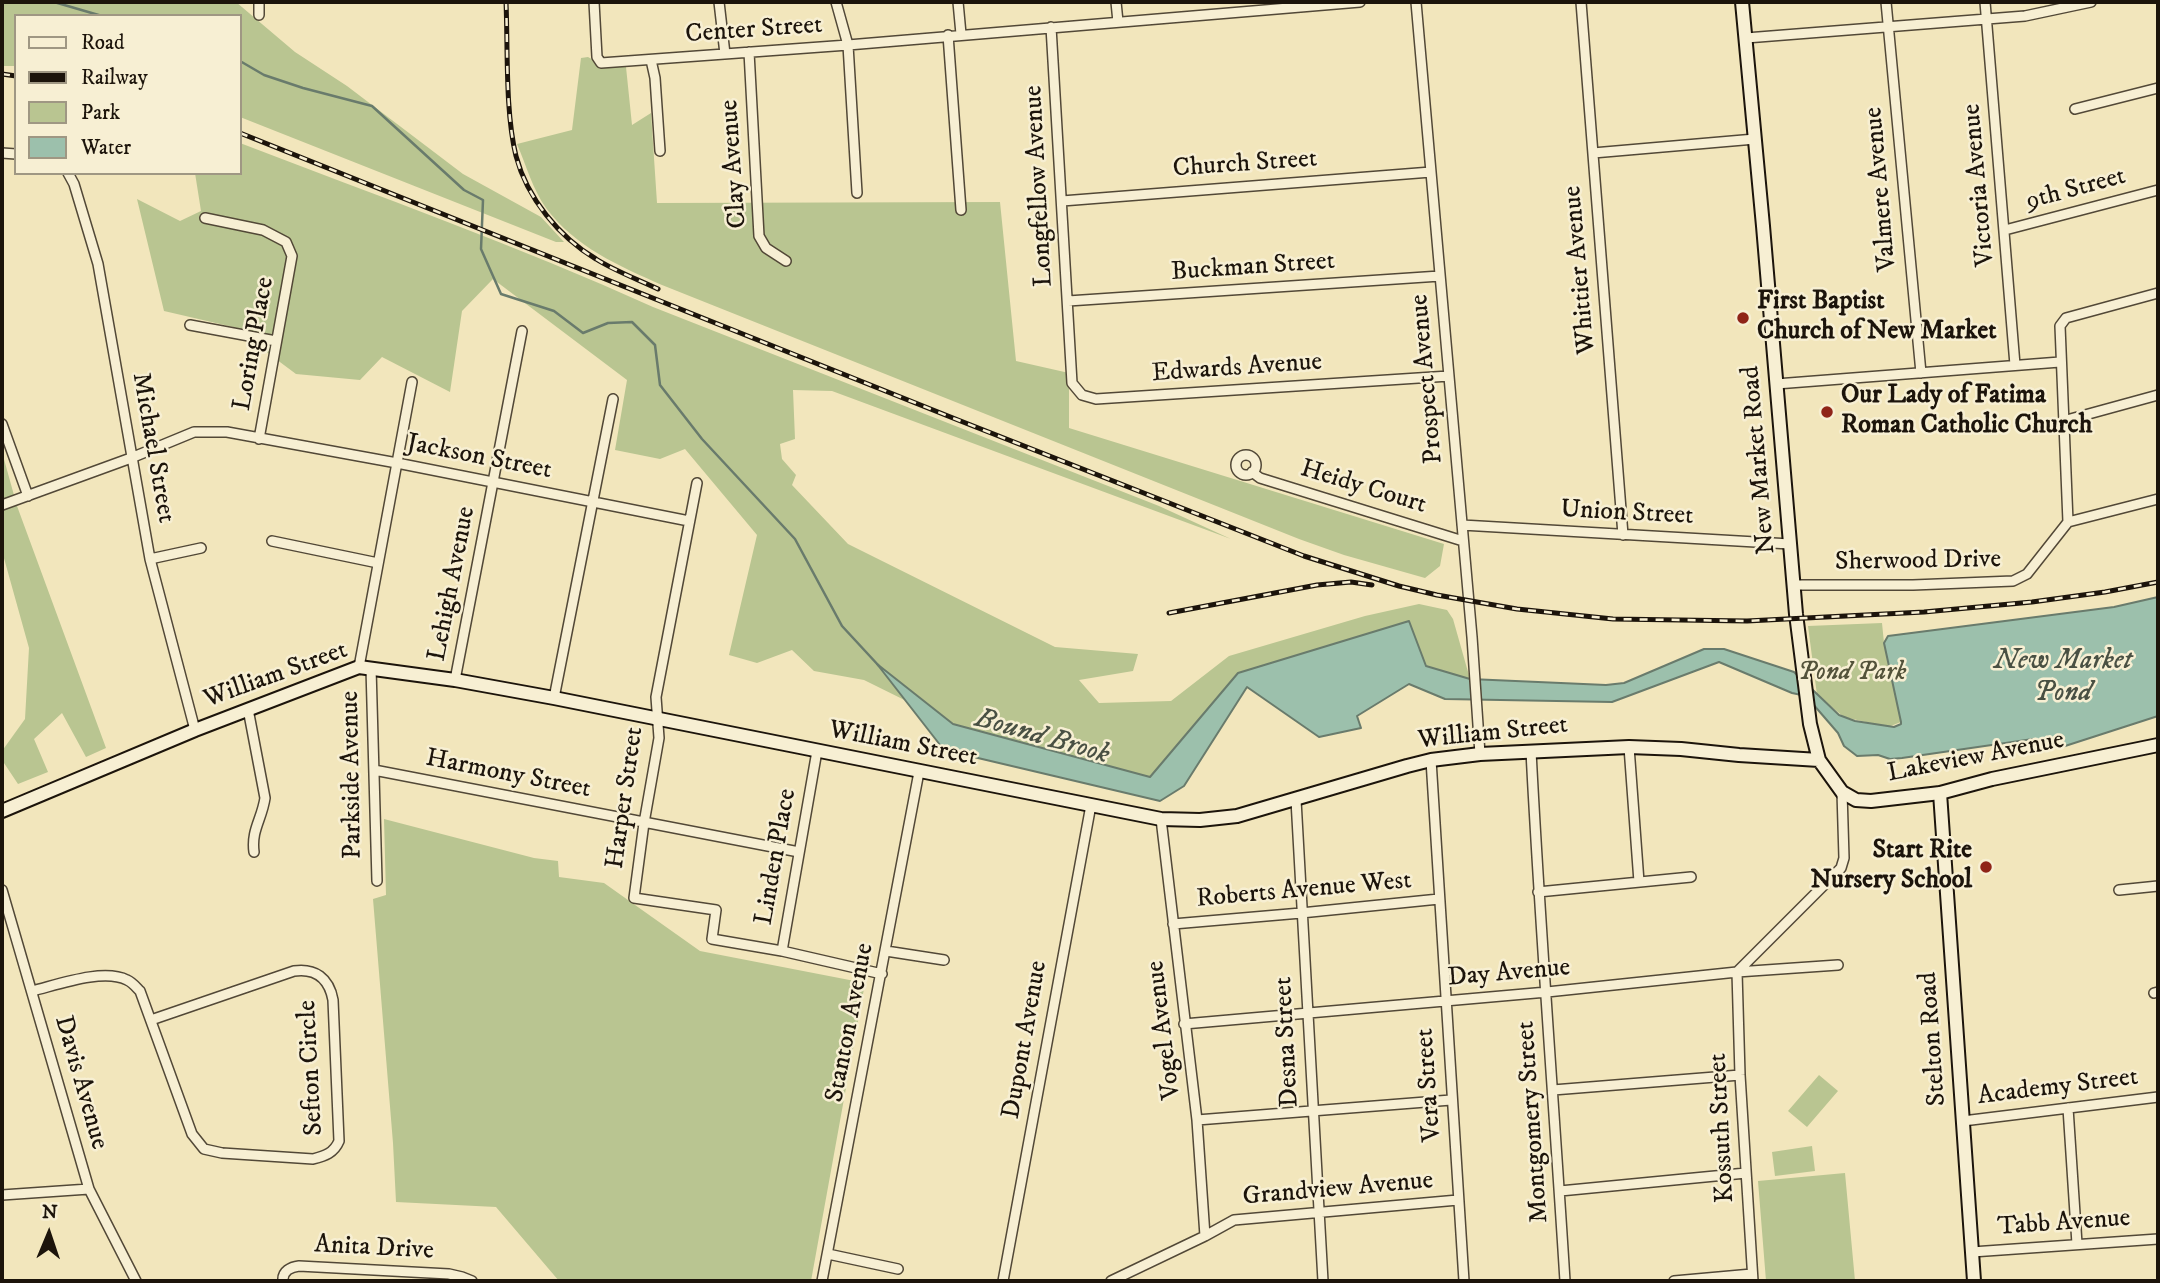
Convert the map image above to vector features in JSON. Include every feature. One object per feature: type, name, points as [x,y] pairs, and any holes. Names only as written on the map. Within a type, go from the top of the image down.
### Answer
[{"type":"main road","name":"New Market Road","points":[[1742,2],[1794,585],[1807,700],[1819,760]]},
{"type":"main road","name":"William Street","points":[[2,811],[195,730],[365,667],[554,698],[1161,819],[1200,820],[1237,816],[1431,760],[1480,754],[1629,747],[1819,760]]},
{"type":"main road","name":"Lakeview Avenue","points":[[1842,792],[1856,800],[1871,801],[1940,793],[1992,779],[2158,745]]},
{"type":"main road","points":[[1819,760],[1842,792]]},
{"type":"main road","name":"Stelton Road","points":[[1940,793],[1973,1281]]},
{"type":"street","points":[[259,2],[259,15]]},
{"type":"street","name":"Center Street","points":[[594,2],[597,57],[601,63],[1118,22],[1255,6],[1360,2]]},
{"type":"street","points":[[719,2],[725,54]]},
{"type":"street","points":[[836,2],[849,45],[858,192]]},
{"type":"street","points":[[958,2],[961,34]]},
{"type":"street","points":[[1116,2],[1118,22]]},
{"type":"street","name":"Prospect Avenue","points":[[1416,2],[1480,754]]},
{"type":"street","name":"Whittier Avenue","points":[[1581,2],[1623,535]]},
{"type":"street","name":"Valmere Avenue","points":[[1886,2],[1921,373]]},
{"type":"street","name":"Victoria Avenue","points":[[1985,2],[2015,365]]},
{"type":"street","points":[[1746,38],[1987,20],[2025,16],[2091,2]]},
{"type":"street","name":"Longfellow Avenue","points":[[1051,27],[1070,344]]},
{"type":"street","points":[[948,35],[961,210]]},
{"type":"street","name":"Clay Avenue","points":[[749,52],[759,236],[766,248],[786,261]]},
{"type":"street","points":[[651,60],[655,78],[660,151]]},
{"type":"street","points":[[2075,109],[2158,88]]},
{"type":"street","points":[[1593,153],[1755,139]]},
{"type":"street","name":"Church Street","points":[[1062,201],[1431,172]]},
{"type":"street","name":"Michael Street","points":[[69,175],[98,264],[150,559],[195,730]]},
{"type":"street","name":"9th Street","points":[[2005,230],[2158,190]]},
{"type":"street","name":"Loring Place","points":[[205,218],[263,230],[286,242],[292,256],[259,439]]},
{"type":"street","name":"Buckman Street","points":[[1068,301],[1440,276]]},
{"type":"street","points":[[2158,293],[2066,318],[2060,326],[2068,522],[2158,499]]},
{"type":"street","points":[[190,325],[276,341]]},
{"type":"street","name":"Lehigh Avenue","points":[[455,680],[522,331]]},
{"type":"street","name":"Edwards Avenue","points":[[1070,344],[1072,383],[1082,395],[1096,399],[1449,376]]},
{"type":"street","points":[[1776,384],[2060,362]]},
{"type":"street","name":"Parkside Avenue","points":[[377,881],[374,770],[365,667],[378,563],[412,382]]},
{"type":"street","points":[[2063,421],[2158,395]]},
{"type":"street","points":[[554,698],[613,399]]},
{"type":"street","points":[[2,424],[28,496]]},
{"type":"street","name":"Jackson Street","points":[[2,505],[194,432],[227,432],[689,521]]},
{"type":"street","name":"Heidy Court","points":[[1252,472],[1260,478],[1463,541]]},
{"type":"street","name":"Harper Street","points":[[697,483],[656,697],[659,738],[643,823],[634,898],[716,910],[712,939],[782,951]]},
{"type":"street","name":"Sherwood Drive","points":[[1794,585],[2013,581],[2027,574],[2068,522]]},
{"type":"street","name":"Union Street","points":[[1462,526],[1790,544]]},
{"type":"street","points":[[272,541],[378,563]]},
{"type":"street","points":[[150,559],[201,548]]},
{"type":"street","points":[[248,709],[265,799],[254,831],[254,852]]},
{"type":"street","points":[[1629,747],[1639,882]]},
{"type":"street","name":"Linden Place","points":[[817,751],[782,951],[882,974]]},
{"type":"street","name":"Montgomery Street","points":[[1531,751],[1538,892],[1566,1281]]},
{"type":"street","name":"Vera Street","points":[[1431,760],[1464,1281]]},
{"type":"street","name":"Harmony Street","points":[[374,770],[799,852]]},
{"type":"street","name":"Stanton Avenue","points":[[822,1281],[919,772]]},
{"type":"street","points":[[1737,972],[1841,868],[1844,858],[1842,792]]},
{"type":"street","name":"Desna Street","points":[[1296,800],[1323,1281]]},
{"type":"street","name":"Dupont Avenue","points":[[1003,1281],[1091,806]]},
{"type":"street","name":"Vogel Avenue","points":[[1161,819],[1197,1120],[1205,1236]]},
{"type":"street","points":[[1538,892],[1691,877]]},
{"type":"street","points":[[2119,890],[2158,886]]},
{"type":"street","name":"Davis Avenue","points":[[2,890],[89,1189],[136,1281]]},
{"type":"street","name":"Roberts Avenue West","points":[[1173,924],[1439,899]]},
{"type":"street","points":[[886,951],[944,960]]},
{"type":"street","name":"Day Avenue","points":[[1184,1024],[1547,992],[1737,972],[1838,965]]},
{"type":"street","name":"Sefton Circle","points":[[32,991],[96,976],[114,976],[129,980],[140,991],[192,1134],[204,1149],[222,1153],[313,1159],[325,1156],[336,1148],[339,1141],[333,1000],[322,976],[303,970],[293,971],[151,1020]]},
{"type":"street","name":"Kossuth Street","points":[[1737,972],[1740,1075],[1753,1278]]},
{"type":"street","points":[[1553,1090],[1740,1075]]},
{"type":"street","name":"Academy Street","points":[[1963,1121],[2158,1097]]},
{"type":"street","points":[[1197,1120],[1451,1100]]},
{"type":"street","points":[[2068,1108],[2077,1244]]},
{"type":"street","points":[[1560,1191],[1746,1173]]},
{"type":"street","points":[[2,1195],[89,1189]]},
{"type":"street","name":"Grandview Avenue","points":[[1111,1281],[1234,1220],[1458,1200]]},
{"type":"street","name":"Tabb Avenue","points":[[1972,1252],[2158,1239]]},
{"type":"street","points":[[828,1254],[898,1269]]},
{"type":"street","name":"Anita Drive","points":[[282,1281],[286,1271],[299,1266],[449,1274],[472,1281]]},
{"type":"street","points":[[1674,1281],[1753,1278]]},
{"type":"green space","points":[[2,2],[236,2],[295,52],[347,86],[463,174],[541,217],[564,242],[556,242],[242,118],[242,14],[14,14],[14,66],[2,66]]},
{"type":"green space","points":[[588,57],[604,66],[626,67],[632,125],[651,113],[657,203],[1000,202],[1016,361],[1069,373],[1069,428],[1444,544],[1440,566],[1425,578],[1299,539],[662,285],[599,254],[570,234],[546,208],[533,185],[517,144],[572,130],[581,58]]},
{"type":"green space","points":[[242,144],[499,242],[653,307],[1159,506],[1231,539],[832,391],[793,390],[795,439],[780,444],[782,459],[796,475],[792,485],[848,544],[1055,647],[1138,654],[1133,671],[1079,680],[1099,703],[1171,701],[1229,656],[1365,616],[1419,604],[1447,610],[1453,619],[1470,679],[1426,666],[1408,621],[1238,673],[1150,777],[953,724],[864,680],[814,671],[792,650],[757,663],[729,655],[757,535],[685,449],[660,459],[615,450],[627,380],[493,279],[462,311],[450,392],[382,357],[360,380],[296,374],[233,327],[164,311],[137,199],[180,221],[201,211],[195,175],[242,175]]},
{"type":"green space","points":[[2,452],[17,506],[106,748],[86,757],[62,713],[34,739],[48,772],[18,784],[2,760],[2,751],[25,719],[29,648],[2,551]]},
{"type":"green space","name":"Pond Park","points":[[1882,623],[1901,722],[1888,727],[1844,717],[1817,695],[1808,626]]},
{"type":"green space","points":[[384,819],[534,858],[558,861],[559,877],[604,883],[700,951],[865,983],[811,1281],[559,1281],[496,1207],[396,1202],[373,899],[386,895]]},
{"type":"green space","points":[[1819,1075],[1838,1091],[1807,1127],[1788,1111]]},
{"type":"green space","points":[[1812,1146],[1815,1171],[1775,1176],[1772,1152]]},
{"type":"green space","points":[[1845,1173],[1855,1281],[1766,1281],[1758,1181]]},
{"type":"water","name":"New Market Pond","points":[[2158,597],[2158,716],[2062,747],[2033,739],[1902,758],[1857,756],[1844,746],[1838,733],[1806,696],[1792,693],[1719,662],[1612,702],[1445,699],[1409,684],[1357,716],[1361,728],[1319,737],[1247,687],[1184,786],[1160,801],[944,750],[877,664],[953,724],[1150,777],[1238,673],[1409,621],[1426,666],[1470,679],[1606,685],[1624,683],[1704,649],[1724,649],[1794,672],[1839,715],[1855,721],[1894,727],[1901,722],[1884,643],[1888,636],[2114,607]]},
{"type":"waterway","name":"Bound Brook","points":[[54,2],[95,14]]},
{"type":"waterway","name":"Bound Brook","points":[[242,62],[264,75],[372,106],[464,190],[483,200],[481,249],[501,294],[554,311],[583,333],[608,323],[632,322],[655,345],[660,385],[702,439],[795,539],[842,626],[879,666]]},
{"type":"railway","points":[[506,2],[512,138],[528,187],[546,215],[569,240],[596,259],[658,289]]},
{"type":"railway","points":[[2,74],[14,76]]},
{"type":"railway","points":[[242,134],[1304,556],[1437,595],[1517,609],[1613,619],[1747,621],[1924,612],[2032,602],[2158,582]]},
{"type":"railway","points":[[1169,613],[1317,585],[1351,582],[1372,585]]},
{"type":"place","name":"First Baptist Church of New Market","points":[[1743,318]]},
{"type":"place","name":"Our Lady of Fatima Roman Catholic Church","points":[[1827,412]]},
{"type":"place","name":"Start Rite Nursery School","points":[[1986,867]]}]
